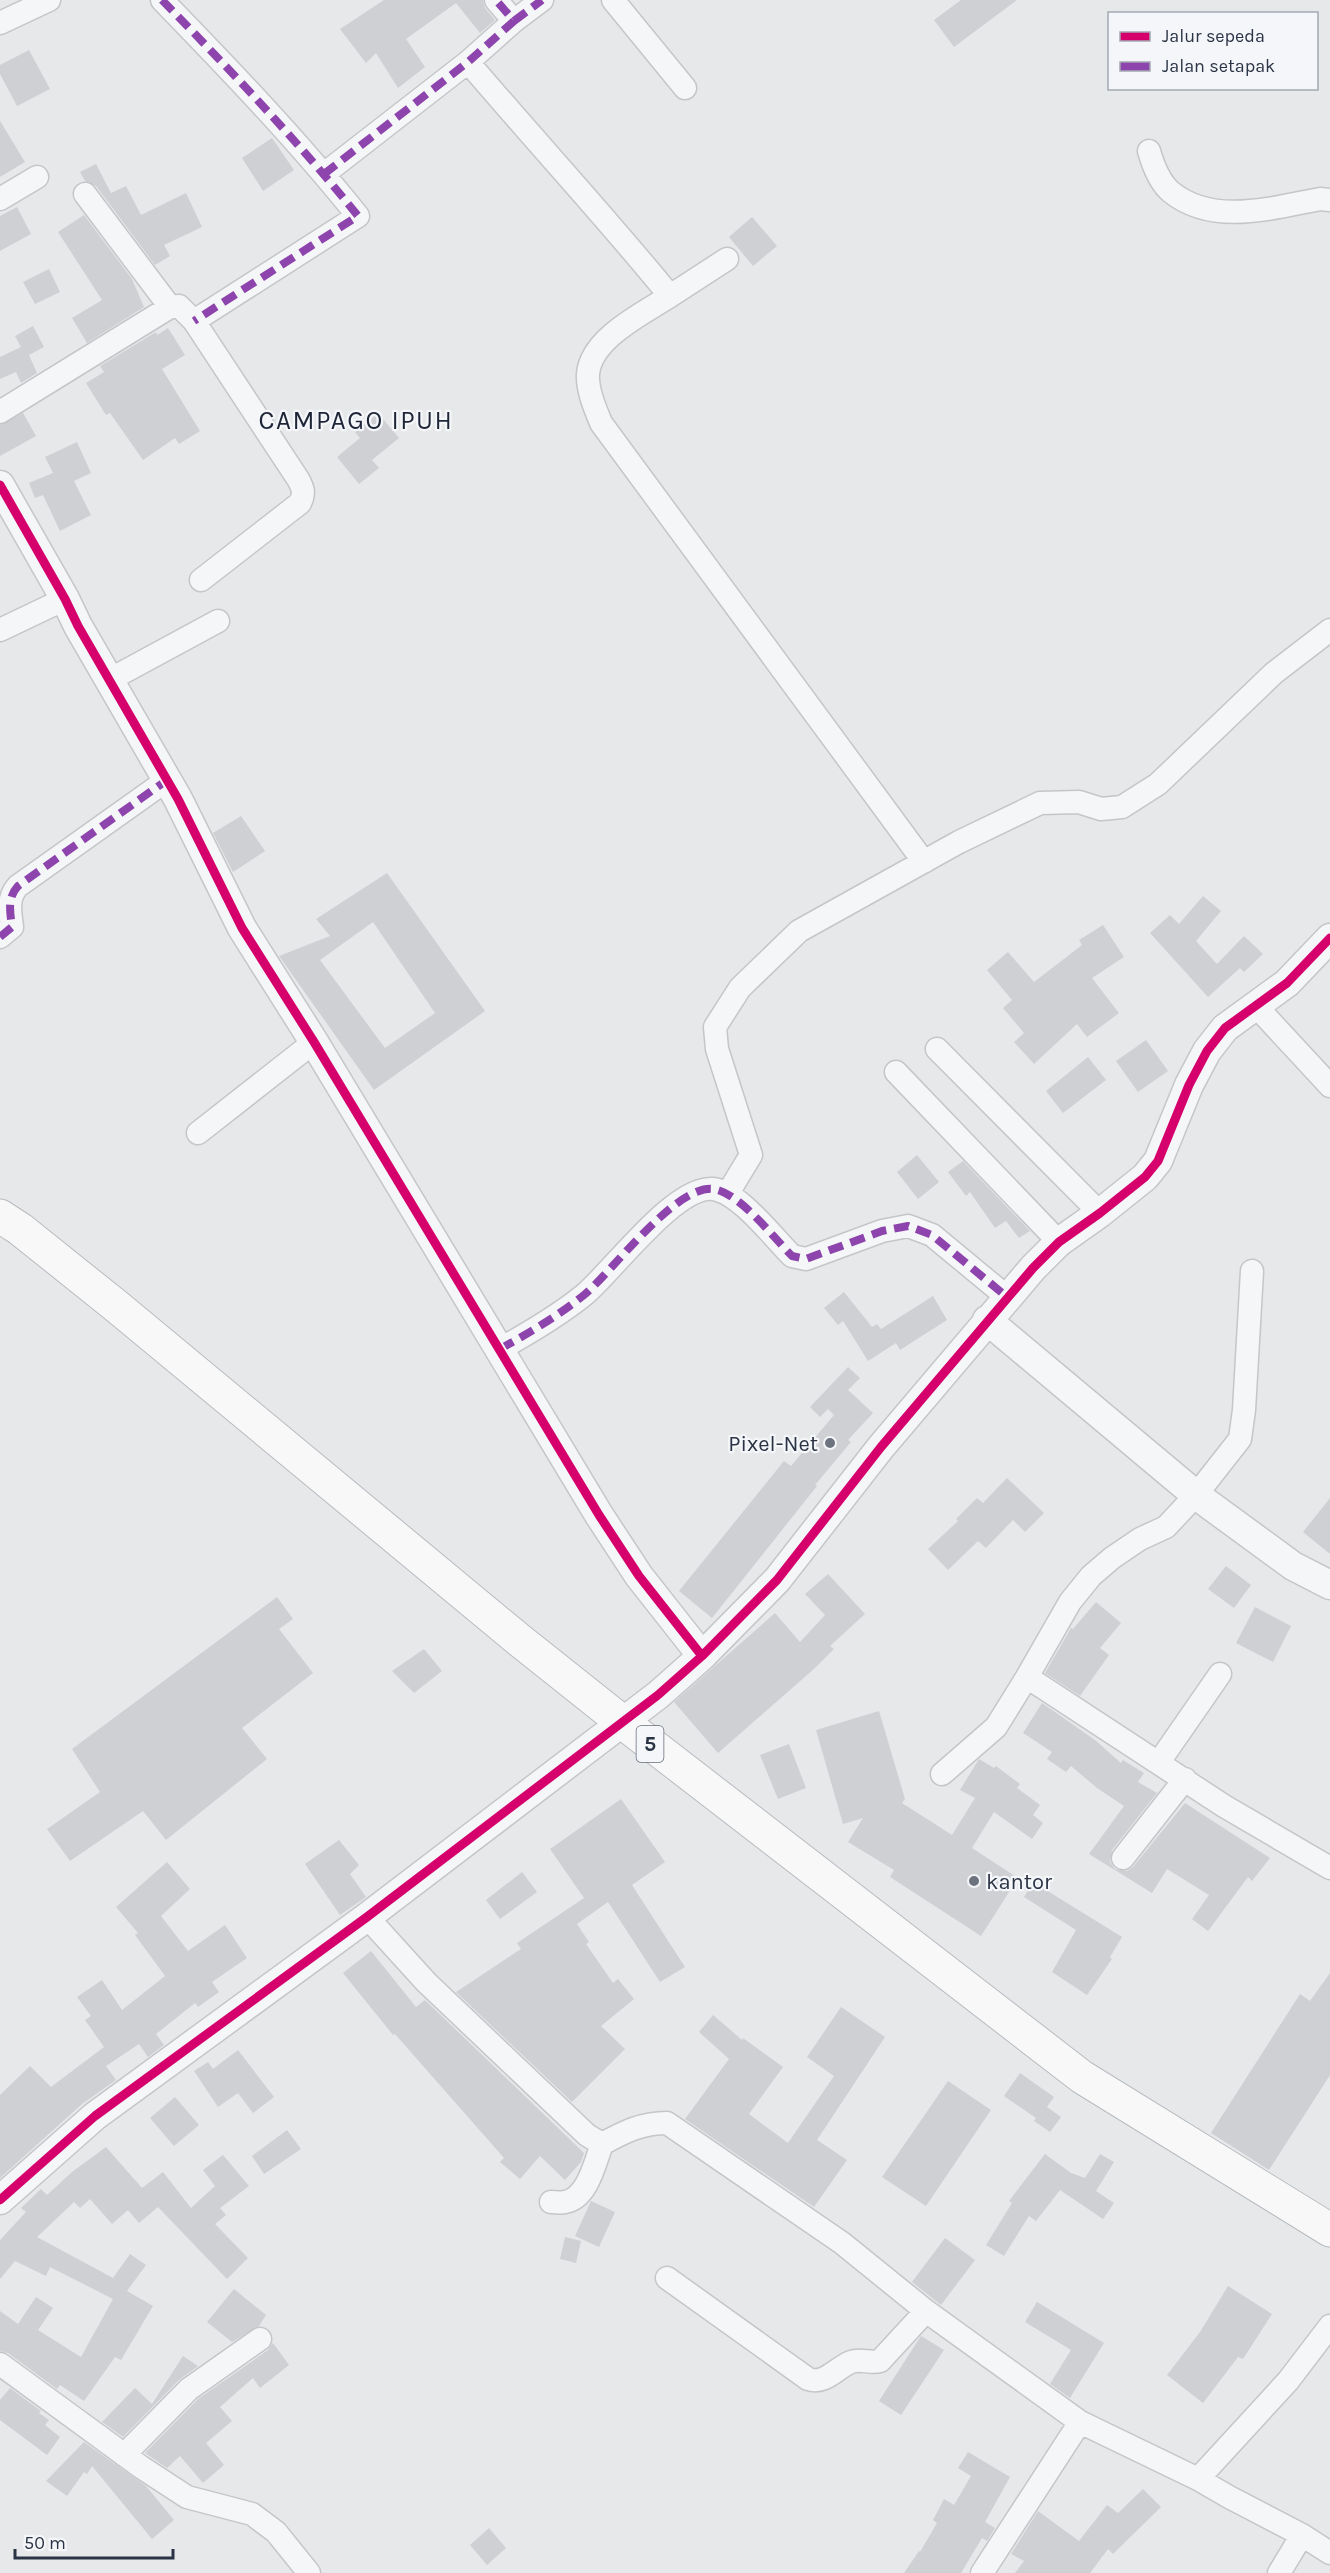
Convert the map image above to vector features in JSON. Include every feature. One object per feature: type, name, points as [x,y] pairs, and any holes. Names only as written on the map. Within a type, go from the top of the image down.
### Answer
[{"type":"highway","name":"5","points":[[0,1216],[115,1305],[518,1639],[621,1721],[1082,2077],[1330,2230]]},
{"type":"street","points":[[0,23],[49,0]]},
{"type":"street","points":[[162,0],[256,96],[358,216],[194,321]]},
{"type":"street","points":[[496,0],[514,21]]},
{"type":"street","points":[[324,174],[468,62],[514,21],[542,0]]},
{"type":"street","points":[[613,0],[685,88]]},
{"type":"street","points":[[468,62],[622,237],[670,296]]},
{"type":"street","points":[[1149,151],[1156,171],[1170,191],[1198,207],[1227,213],[1330,200]]},
{"type":"street","points":[[0,199],[37,177]]},
{"type":"street","points":[[85,194],[170,307]]},
{"type":"street","points":[[727,259],[621,327],[602,344],[588,373],[592,399],[601,423],[924,862]]},
{"type":"street","points":[[0,412],[170,307],[180,306],[194,321],[298,479],[302,486],[303,496],[300,503],[201,580]]},
{"type":"street","points":[[0,485],[167,780],[242,928],[314,1042],[558,1449],[633,1568],[702,1656]]},
{"type":"street","points":[[0,630],[65,599]]},
{"type":"street","points":[[109,680],[191,638],[218,621]]},
{"type":"street","points":[[728,1193],[751,1155],[717,1048],[715,1027],[740,988],[799,931],[924,862],[1040,803],[1079,802],[1101,809],[1122,807],[1158,784],[1274,673],[1330,630]]},
{"type":"street","points":[[0,937],[12,927],[10,904],[12,893],[18,886],[167,780]]},
{"type":"street","points":[[0,2200],[95,2116],[367,1917],[658,1695],[702,1656],[777,1580],[881,1447],[1007,1297],[1059,1242],[1145,1177],[1158,1161],[1189,1085],[1207,1051],[1225,1028],[1287,983],[1330,938]]},
{"type":"street","points":[[1255,1005],[1330,1086]]},
{"type":"street","points":[[198,1133],[314,1042]]},
{"type":"street","points":[[937,1049],[1100,1213]]},
{"type":"street","points":[[897,1072],[1059,1242]]},
{"type":"street","points":[[500,1349],[541,1327],[586,1294],[640,1235],[681,1202],[700,1191],[712,1189],[728,1193],[792,1256],[806,1259],[882,1231],[908,1226],[932,1235],[1007,1297]]},
{"type":"street","points":[[942,1774],[996,1727],[1070,1602],[1091,1576],[1140,1539],[1166,1527],[1196,1495],[1240,1439],[1244,1410],[1252,1271]]},
{"type":"street","points":[[987,1320],[1196,1495],[1293,1566],[1330,1585]]},
{"type":"street","points":[[1159,1762],[1220,1674]]},
{"type":"street","points":[[1027,1677],[1280,1840],[1330,1868]]},
{"type":"street","points":[[1123,1858],[1185,1779]]},
{"type":"street","points":[[367,1917],[426,1982],[587,2135],[602,2144]]},
{"type":"street","points":[[551,2202],[566,2202],[579,2195],[587,2182],[602,2144],[634,2127],[667,2123],[843,2243],[926,2311],[1080,2422],[1202,2481],[1302,2535],[1330,2553]]},
{"type":"street","points":[[667,2278],[808,2379],[814,2381],[821,2380],[853,2361],[873,2363],[880,2361],[926,2311]]},
{"type":"street","points":[[1202,2481],[1300,2367],[1330,2326]]},
{"type":"street","points":[[124,2455],[189,2388],[260,2339]]},
{"type":"street","points":[[0,2364],[124,2455],[187,2497],[252,2514],[276,2532],[309,2573]]},
{"type":"street","points":[[982,2573],[1080,2422]]},
{"type":"street","points":[[1279,2573],[1302,2535]]},
{"type":"building","points":[[384,0],[483,0],[485,8],[495,20],[480,33],[456,3],[406,39],[425,67],[398,88],[376,53],[366,63],[340,29]]},
{"type":"building","points":[[961,0],[1017,0],[954,47],[934,20]]},
{"type":"building","points":[[29,50],[50,89],[17,106],[0,74],[0,65]]},
{"type":"building","points":[[0,121],[25,162],[0,177]]},
{"type":"building","points":[[272,138],[294,170],[263,191],[242,158]]},
{"type":"building","points":[[96,164],[111,193],[126,186],[141,215],[186,193],[202,227],[164,245],[170,256],[155,265],[96,186],[85,181],[80,172]]},
{"type":"building","points":[[17,207],[31,234],[0,251],[0,216]]},
{"type":"building","points":[[84,215],[132,279],[144,307],[87,343],[72,318],[102,300],[58,232]]},
{"type":"building","points":[[752,217],[777,246],[753,266],[729,237]]},
{"type":"building","points":[[49,269],[60,292],[35,304],[23,282]]},
{"type":"building","points":[[33,326],[44,347],[29,355],[37,373],[21,383],[16,372],[0,379],[0,357],[21,347],[15,336]]},
{"type":"building","points":[[168,328],[185,355],[162,369],[200,431],[179,444],[175,438],[143,460],[110,413],[106,415],[86,383],[104,372],[100,366],[156,332],[157,335]]},
{"type":"building","points":[[23,413],[36,436],[0,456],[0,425]]},
{"type":"building","points":[[378,413],[399,438],[372,460],[379,468],[359,484],[337,457],[360,438],[355,432]]},
{"type":"building","points":[[77,442],[91,473],[74,481],[91,515],[60,531],[43,495],[35,498],[29,483],[53,473],[45,457]]},
{"type":"building","points":[[241,816],[265,851],[233,872],[213,833]]},
{"type":"building","points":[[387,873],[485,1011],[374,1090],[279,956],[330,936],[316,919]],"holes":[[[373,922],[435,1013],[385,1048],[320,960]]]},
{"type":"building","points":[[1203,896],[1221,911],[1196,941],[1217,964],[1244,936],[1263,954],[1244,972],[1240,968],[1208,997],[1150,933],[1170,915],[1179,924]]},
{"type":"building","points":[[1103,925],[1124,957],[1092,978],[1119,1013],[1087,1037],[1077,1024],[1034,1064],[1014,1042],[1024,1033],[1003,1008],[1012,1000],[987,970],[1008,952],[1034,982],[1082,945],[1079,940]]},
{"type":"building","points":[[1146,1040],[1168,1071],[1138,1092],[1116,1061]]},
{"type":"building","points":[[1088,1057],[1106,1080],[1063,1113],[1046,1091]]},
{"type":"building","points":[[917,1155],[939,1182],[918,1199],[897,1172]]},
{"type":"building","points":[[963,1161],[1030,1231],[1019,1238],[1006,1221],[995,1228],[970,1192],[966,1196],[948,1172]]},
{"type":"building","points":[[844,1292],[872,1327],[877,1324],[881,1329],[933,1296],[947,1320],[900,1350],[896,1343],[868,1361],[843,1321],[838,1325],[824,1308]]},
{"type":"building","points":[[848,1367],[860,1378],[848,1390],[873,1413],[848,1440],[851,1442],[712,1618],[679,1591],[784,1461],[791,1466],[834,1415],[828,1409],[820,1417],[810,1407]]},
{"type":"building","points":[[1007,1478],[1044,1513],[1025,1532],[1013,1520],[986,1548],[978,1541],[948,1570],[928,1549],[958,1521],[956,1519],[977,1498],[983,1503]]},
{"type":"building","points":[[1330,1498],[1330,1554],[1303,1532]]},
{"type":"building","points":[[1226,1566],[1251,1585],[1234,1608],[1208,1589]]},
{"type":"building","points":[[828,1574],[865,1614],[830,1646],[834,1649],[815,1668],[718,1753],[674,1702],[775,1613],[800,1642],[825,1615],[805,1594]]},
{"type":"building","points":[[277,1597],[293,1619],[279,1629],[313,1673],[242,1728],[267,1759],[166,1840],[143,1811],[70,1861],[47,1829],[100,1792],[72,1749]]},
{"type":"building","points":[[1096,1602],[1121,1623],[1100,1648],[1109,1655],[1080,1696],[1045,1673],[1071,1628],[1073,1629]]},
{"type":"building","points":[[1255,1607],[1291,1626],[1273,1662],[1236,1643]]},
{"type":"building","points":[[424,1649],[442,1671],[414,1693],[392,1671]]},
{"type":"building","points":[[1042,1703],[1095,1740],[1121,1763],[1123,1760],[1144,1773],[1138,1782],[1157,1793],[1112,1850],[1110,1862],[1115,1869],[1127,1871],[1133,1867],[1185,1803],[1270,1858],[1252,1881],[1248,1877],[1208,1931],[1192,1919],[1209,1895],[1167,1869],[1152,1893],[1089,1854],[1124,1806],[1097,1788],[1071,1766],[1066,1772],[1047,1759],[1052,1752],[1023,1733]]},
{"type":"building","points":[[879,1711],[905,1799],[902,1803],[952,1835],[975,1798],[960,1790],[979,1759],[994,1768],[996,1766],[1020,1784],[1017,1788],[1040,1805],[1033,1815],[1043,1823],[1032,1839],[994,1812],[972,1848],[1018,1878],[981,1936],[890,1877],[894,1870],[848,1842],[863,1818],[843,1824],[816,1730]]},
{"type":"building","points":[[789,1744],[806,1788],[778,1799],[760,1755]]},
{"type":"building","points":[[621,1799],[665,1862],[632,1885],[685,1967],[660,1982],[608,1902],[577,1924],[589,1942],[586,1944],[613,1983],[618,1979],[634,1999],[601,2026],[625,2049],[572,2102],[456,1992],[521,1949],[517,1943],[584,1898],[550,1849]]},
{"type":"building","points":[[339,1840],[359,1865],[350,1874],[366,1897],[340,1915],[305,1864]]},
{"type":"building","points":[[167,1862],[190,1889],[161,1916],[188,1951],[225,1925],[247,1958],[212,1982],[219,1992],[198,2007],[195,2003],[156,2034],[164,2045],[148,2057],[139,2044],[106,2066],[116,2080],[82,2104],[0,2178],[0,2095],[30,2066],[51,2087],[104,2047],[85,2020],[91,2016],[77,1997],[102,1980],[122,2010],[165,1976],[135,1935],[138,1933],[116,1907]]},
{"type":"building","points":[[522,1872],[537,1892],[500,1919],[486,1900]]},
{"type":"building","points":[[1033,1882],[1122,1937],[1110,1957],[1112,1959],[1087,1995],[1052,1972],[1076,1930],[1024,1897]]},
{"type":"building","points":[[371,1951],[416,2007],[425,2000],[584,2153],[581,2162],[565,2180],[540,2156],[520,2179],[500,2162],[504,2158],[395,2034],[393,2035],[343,1973]]},
{"type":"building","points":[[1330,1973],[1330,2075],[1269,2170],[1211,2133],[1300,1994],[1310,2001]]},
{"type":"building","points":[[841,2007],[885,2037],[817,2140],[847,2160],[814,2207],[685,2119],[729,2059],[699,2032],[713,2015],[742,2040],[743,2038],[783,2067],[749,2114],[788,2143],[834,2076],[807,2057]]},
{"type":"building","points":[[238,2050],[274,2097],[253,2113],[238,2093],[218,2107],[194,2071],[208,2062],[213,2069]]},
{"type":"building","points":[[1020,2073],[1054,2097],[1047,2107],[1061,2117],[1050,2132],[1034,2121],[1036,2118],[1004,2096]]},
{"type":"building","points":[[948,2081],[991,2110],[926,2206],[882,2177]]},
{"type":"building","points":[[175,2097],[199,2125],[174,2146],[150,2118]]},
{"type":"building","points":[[287,2130],[301,2149],[264,2174],[252,2156]]},
{"type":"building","points":[[106,2147],[142,2188],[163,2172],[191,2208],[215,2186],[203,2170],[223,2155],[249,2186],[220,2208],[226,2215],[215,2224],[248,2258],[227,2279],[158,2207],[139,2223],[128,2210],[112,2224],[90,2199],[80,2208],[74,2202],[37,2237],[113,2278],[130,2254],[146,2265],[127,2291],[153,2306],[121,2360],[115,2357],[84,2401],[60,2385],[57,2389],[8,2353],[0,2351],[0,2311],[18,2324],[36,2297],[53,2308],[38,2330],[81,2357],[113,2299],[50,2267],[46,2276],[15,2261],[0,2279],[0,2240],[26,2212],[21,2208],[41,2189],[47,2195],[72,2172]]},
{"type":"building","points":[[1045,2154],[1071,2173],[1085,2178],[1100,2154],[1114,2162],[1096,2191],[1114,2203],[1103,2219],[1060,2190],[1036,2221],[1029,2216],[1004,2256],[986,2245],[1012,2203],[1009,2201]]},
{"type":"building","points":[[591,2201],[615,2212],[599,2247],[575,2236]]},
{"type":"building","points":[[565,2237],[581,2241],[576,2263],[560,2259]]},
{"type":"building","points":[[945,2238],[975,2260],[941,2305],[912,2282]]},
{"type":"building","points":[[1228,2286],[1272,2314],[1243,2359],[1238,2357],[1203,2403],[1167,2375],[1200,2332]]},
{"type":"building","points":[[234,2289],[266,2315],[259,2326],[232,2342],[207,2322]]},
{"type":"building","points":[[1037,2302],[1104,2343],[1070,2398],[1050,2384],[1071,2350],[1025,2322]]},
{"type":"building","points":[[921,2336],[944,2350],[901,2415],[879,2401]]},
{"type":"building","points":[[273,2343],[289,2365],[260,2388],[253,2378],[220,2407],[232,2421],[206,2443],[224,2465],[203,2483],[180,2456],[167,2468],[145,2453],[198,2399],[268,2350]]},
{"type":"building","points":[[183,2356],[198,2366],[179,2380],[123,2437],[102,2422],[135,2388],[152,2404]]},
{"type":"building","points":[[10,2388],[41,2411],[39,2413],[49,2420],[45,2425],[60,2437],[47,2455],[0,2420],[0,2400]]},
{"type":"building","points":[[84,2442],[146,2486],[174,2520],[152,2539],[92,2466],[87,2474],[84,2472],[67,2496],[46,2481]]},
{"type":"building","points":[[968,2452],[1010,2477],[985,2522],[995,2528],[987,2541],[982,2538],[961,2573],[904,2573],[937,2523],[933,2520],[944,2499],[954,2505],[971,2476],[958,2468]]},
{"type":"building","points":[[1143,2489],[1161,2507],[1113,2554],[1108,2549],[1090,2573],[1015,2573],[1024,2561],[1011,2554],[1038,2511],[1079,2541],[1107,2505],[1118,2513]]},
{"type":"building","points":[[489,2528],[506,2548],[487,2565],[470,2545]]},
{"type":"marked path","points":[[162,0],[238,79],[358,216],[194,321]]},
{"type":"marked path","points":[[324,174],[468,62],[514,21],[496,0]]},
{"type":"marked path","points":[[514,21],[542,0]]},
{"type":"marked path","points":[[0,937],[12,927],[11,900],[18,886],[167,780]]},
{"type":"marked path","points":[[500,1349],[543,1324],[584,1295],[645,1232],[681,1201],[698,1191],[713,1189],[734,1198],[766,1227],[792,1256],[806,1259],[882,1231],[908,1226],[932,1235],[1007,1297]]},
{"type":"cycle path","points":[[0,485],[178,799],[242,928],[314,1042],[599,1515],[639,1576],[702,1656]]},
{"type":"cycle path","points":[[0,2200],[95,2116],[367,1917],[658,1695],[702,1656],[777,1580],[881,1447],[1033,1268],[1059,1242],[1145,1177],[1158,1161],[1189,1085],[1207,1051],[1225,1028],[1287,983],[1330,938]]},
{"type":"place","name":"Pixel-Net","points":[[830,1443]]},
{"type":"place","name":"kantor","points":[[974,1881]]},
{"type":"district","name":"CAMPAGO IPUH","points":[[356,420]]}]
